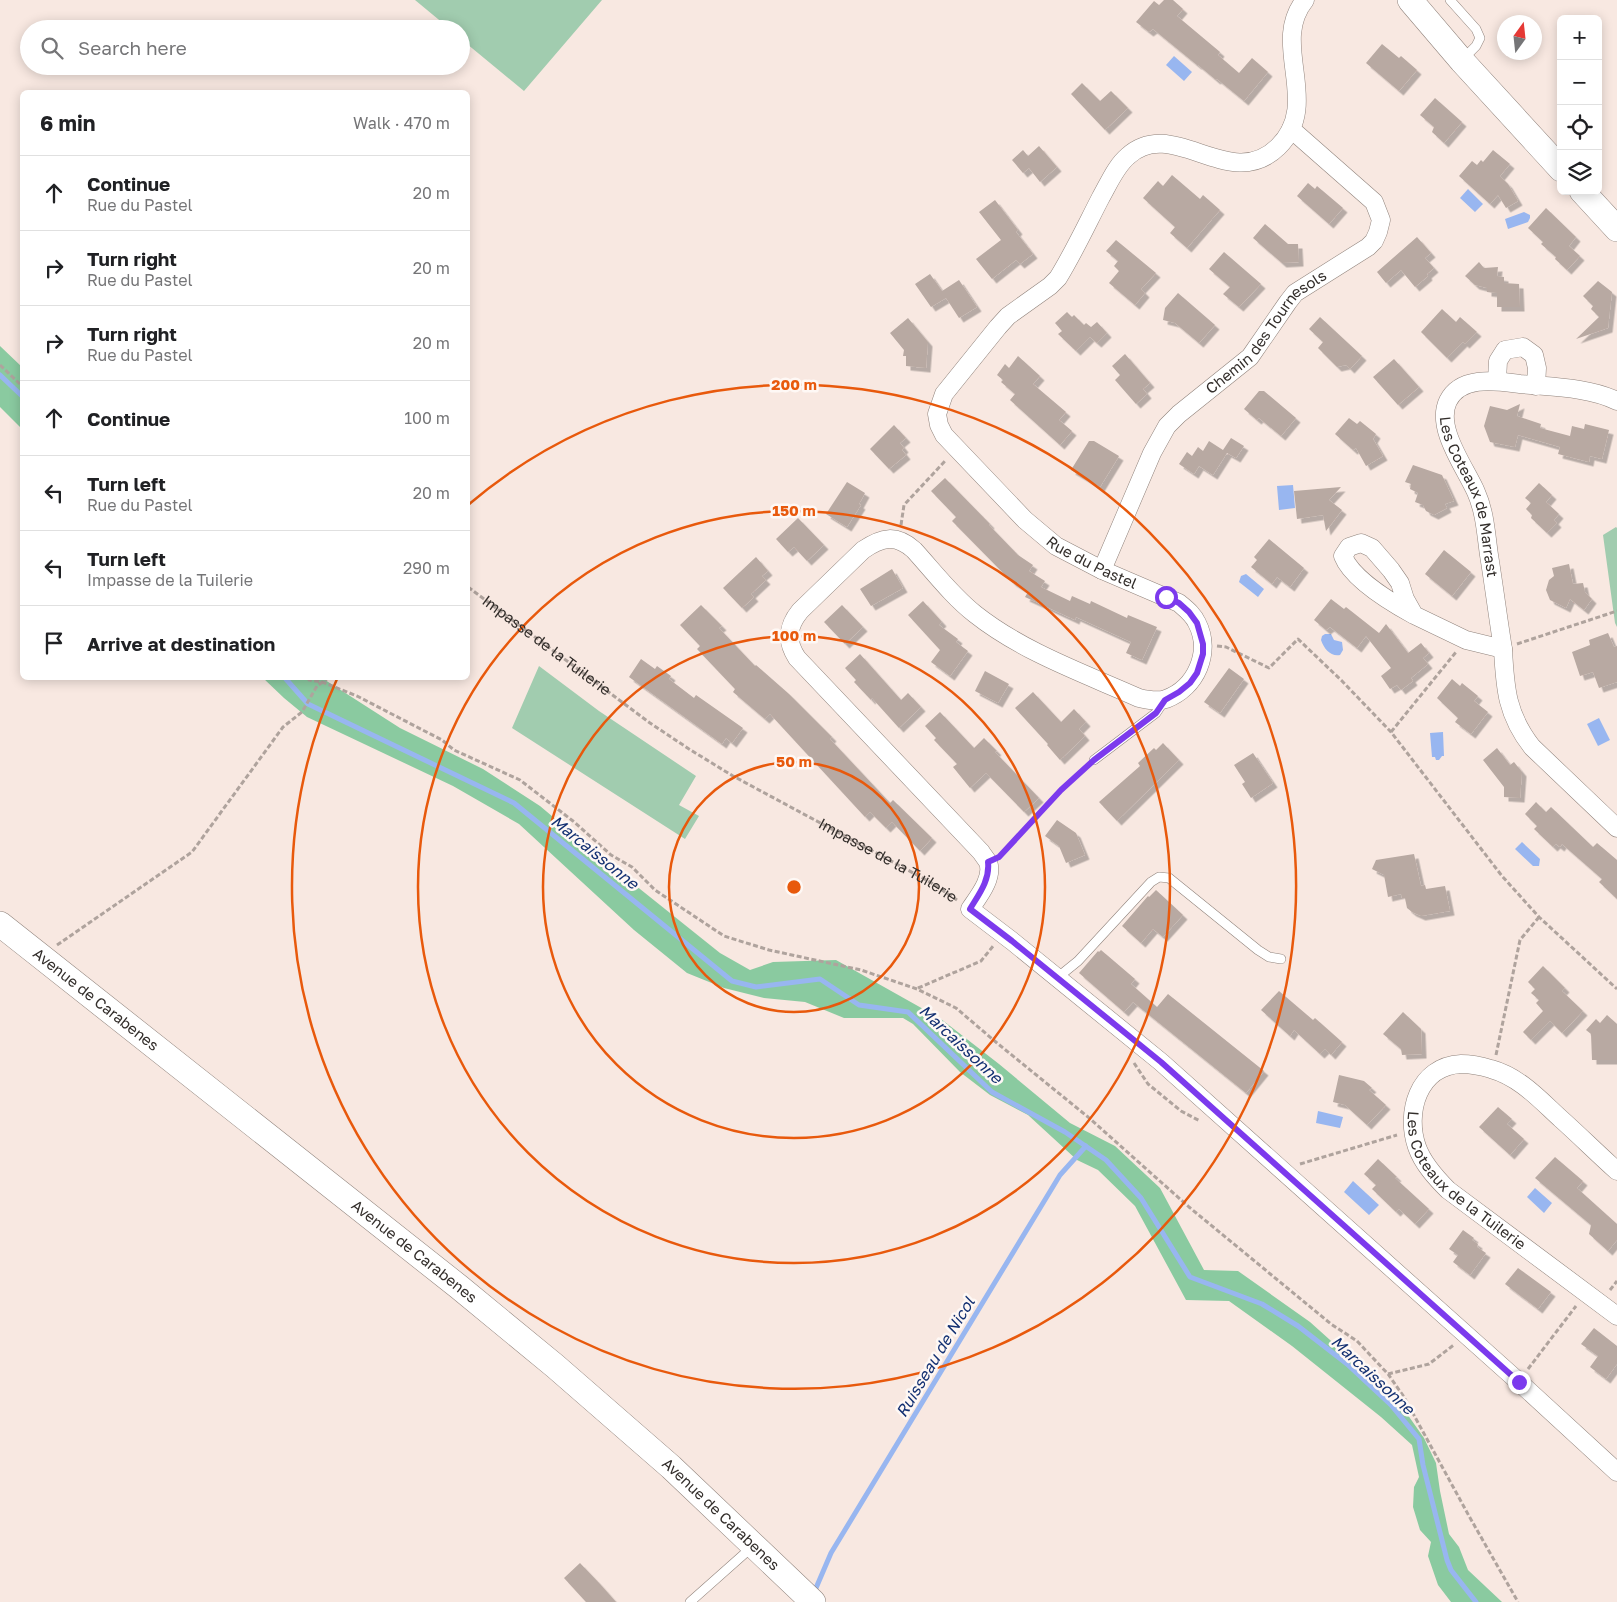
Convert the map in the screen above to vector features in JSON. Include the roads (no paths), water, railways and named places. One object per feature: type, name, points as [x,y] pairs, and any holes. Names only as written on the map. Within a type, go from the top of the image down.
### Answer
[{"type":"street","name":"Rue du Pastel","points":[[1165,700],[1184,688],[1197,673],[1203,654],[1203,644],[1197,623],[1189,612],[1179,603],[1072,555],[1041,534],[1025,520],[944,435],[939,425],[937,414],[944,394],[998,326],[1008,316],[1050,286],[1058,278],[1109,182],[1128,156],[1146,146],[1166,144],[1224,161],[1250,162],[1270,154],[1286,139],[1297,109],[1298,90],[1291,44],[1292,30],[1294,18],[1305,0]]},
{"type":"street","points":[[1392,0],[1417,25],[1462,61]]},
{"type":"street","points":[[1410,0],[1462,61],[1557,165]]},
{"type":"street","name":"Chemin des Tournesols","points":[[1102,570],[1152,453],[1167,426],[1179,414],[1250,357],[1295,293],[1368,247],[1374,241],[1378,232],[1381,220],[1374,202],[1366,192],[1291,129]]},
{"type":"street","points":[[1586,195],[1617,229]]},
{"type":"street","points":[[1497,381],[1498,361],[1505,350],[1523,347],[1534,355],[1537,368],[1536,386]]},
{"type":"street","name":"Les Coteaux de Marrast","points":[[1617,401],[1596,393],[1497,381],[1475,382],[1463,385],[1453,392],[1447,402],[1444,413],[1444,425],[1448,436],[1477,494],[1484,517],[1509,702],[1513,717],[1521,733],[1545,760],[1617,828]]},
{"type":"street","name":"Impasse de la Tuilerie","points":[[1165,700],[1153,701],[1139,698],[1028,648],[962,603],[907,544],[890,539],[873,543],[863,550],[800,610],[790,628],[791,648],[797,658],[981,852],[988,862],[988,876],[985,885],[970,909],[1161,1062],[1467,1335],[1617,1472]]},
{"type":"street","points":[[1414,615],[1466,640],[1503,649]]},
{"type":"street","name":"Avenue de Carabenes","points":[[0,924],[556,1366],[671,1466],[811,1601]]},
{"type":"street","name":"Les Coteaux de la Tuilerie","points":[[1617,1171],[1527,1088],[1507,1075],[1492,1069],[1460,1064],[1448,1067],[1427,1080],[1415,1102],[1412,1115],[1412,1131],[1418,1149],[1435,1177],[1448,1190],[1617,1316]]},
{"type":"lane","points":[[1450,0],[1476,29],[1480,38],[1476,46],[1462,61]]},
{"type":"lane","points":[[1094,760],[1156,713],[1165,700]]},
{"type":"lane","points":[[1057,978],[1078,961],[1151,882],[1159,877],[1169,878],[1258,950],[1269,957],[1281,959]]},
{"type":"lane","points":[[690,1602],[754,1546]]},
{"type":"water","points":[[1174,56],[1192,72],[1184,81],[1166,65]]},
{"type":"water","points":[[1468,189],[1483,204],[1475,212],[1460,198]]},
{"type":"water","points":[[1524,212],[1530,215],[1528,222],[1508,229],[1505,219]]},
{"type":"water","points":[[1293,485],[1295,508],[1279,510],[1277,486]]},
{"type":"water","points":[[1246,574],[1264,589],[1258,597],[1239,582],[1241,576]]},
{"type":"water","points":[[1325,634],[1331,634],[1334,640],[1342,642],[1343,650],[1340,655],[1331,654],[1326,649],[1321,640]]},
{"type":"water","points":[[1599,718],[1610,740],[1598,746],[1587,724]]},
{"type":"water","points":[[1443,732],[1444,756],[1436,760],[1435,757],[1432,757],[1430,733]]},
{"type":"water","points":[[1522,842],[1540,859],[1539,866],[1533,866],[1515,849]]},
{"type":"water","points":[[1318,1111],[1343,1117],[1340,1128],[1316,1123]]},
{"type":"water","points":[[1353,1181],[1379,1205],[1369,1215],[1344,1192]]},
{"type":"water","points":[[1535,1188],[1552,1203],[1544,1213],[1527,1197]]},
{"type":"waterway","name":"Marcaissonne","points":[[0,375],[20,394]]},
{"type":"waterway","name":"Marcaissonne","points":[[287,680],[308,704],[514,803],[732,981],[756,987],[820,979],[859,1005],[908,1012],[992,1092],[1065,1132],[1106,1160],[1141,1198],[1190,1277],[1262,1304],[1298,1326],[1347,1364],[1391,1405],[1419,1439],[1423,1465],[1447,1560],[1451,1570],[1476,1602]]},
{"type":"waterway","name":"Ruisseau de Nicol","points":[[816,1588],[831,1553],[1060,1175],[1086,1146]]}]
